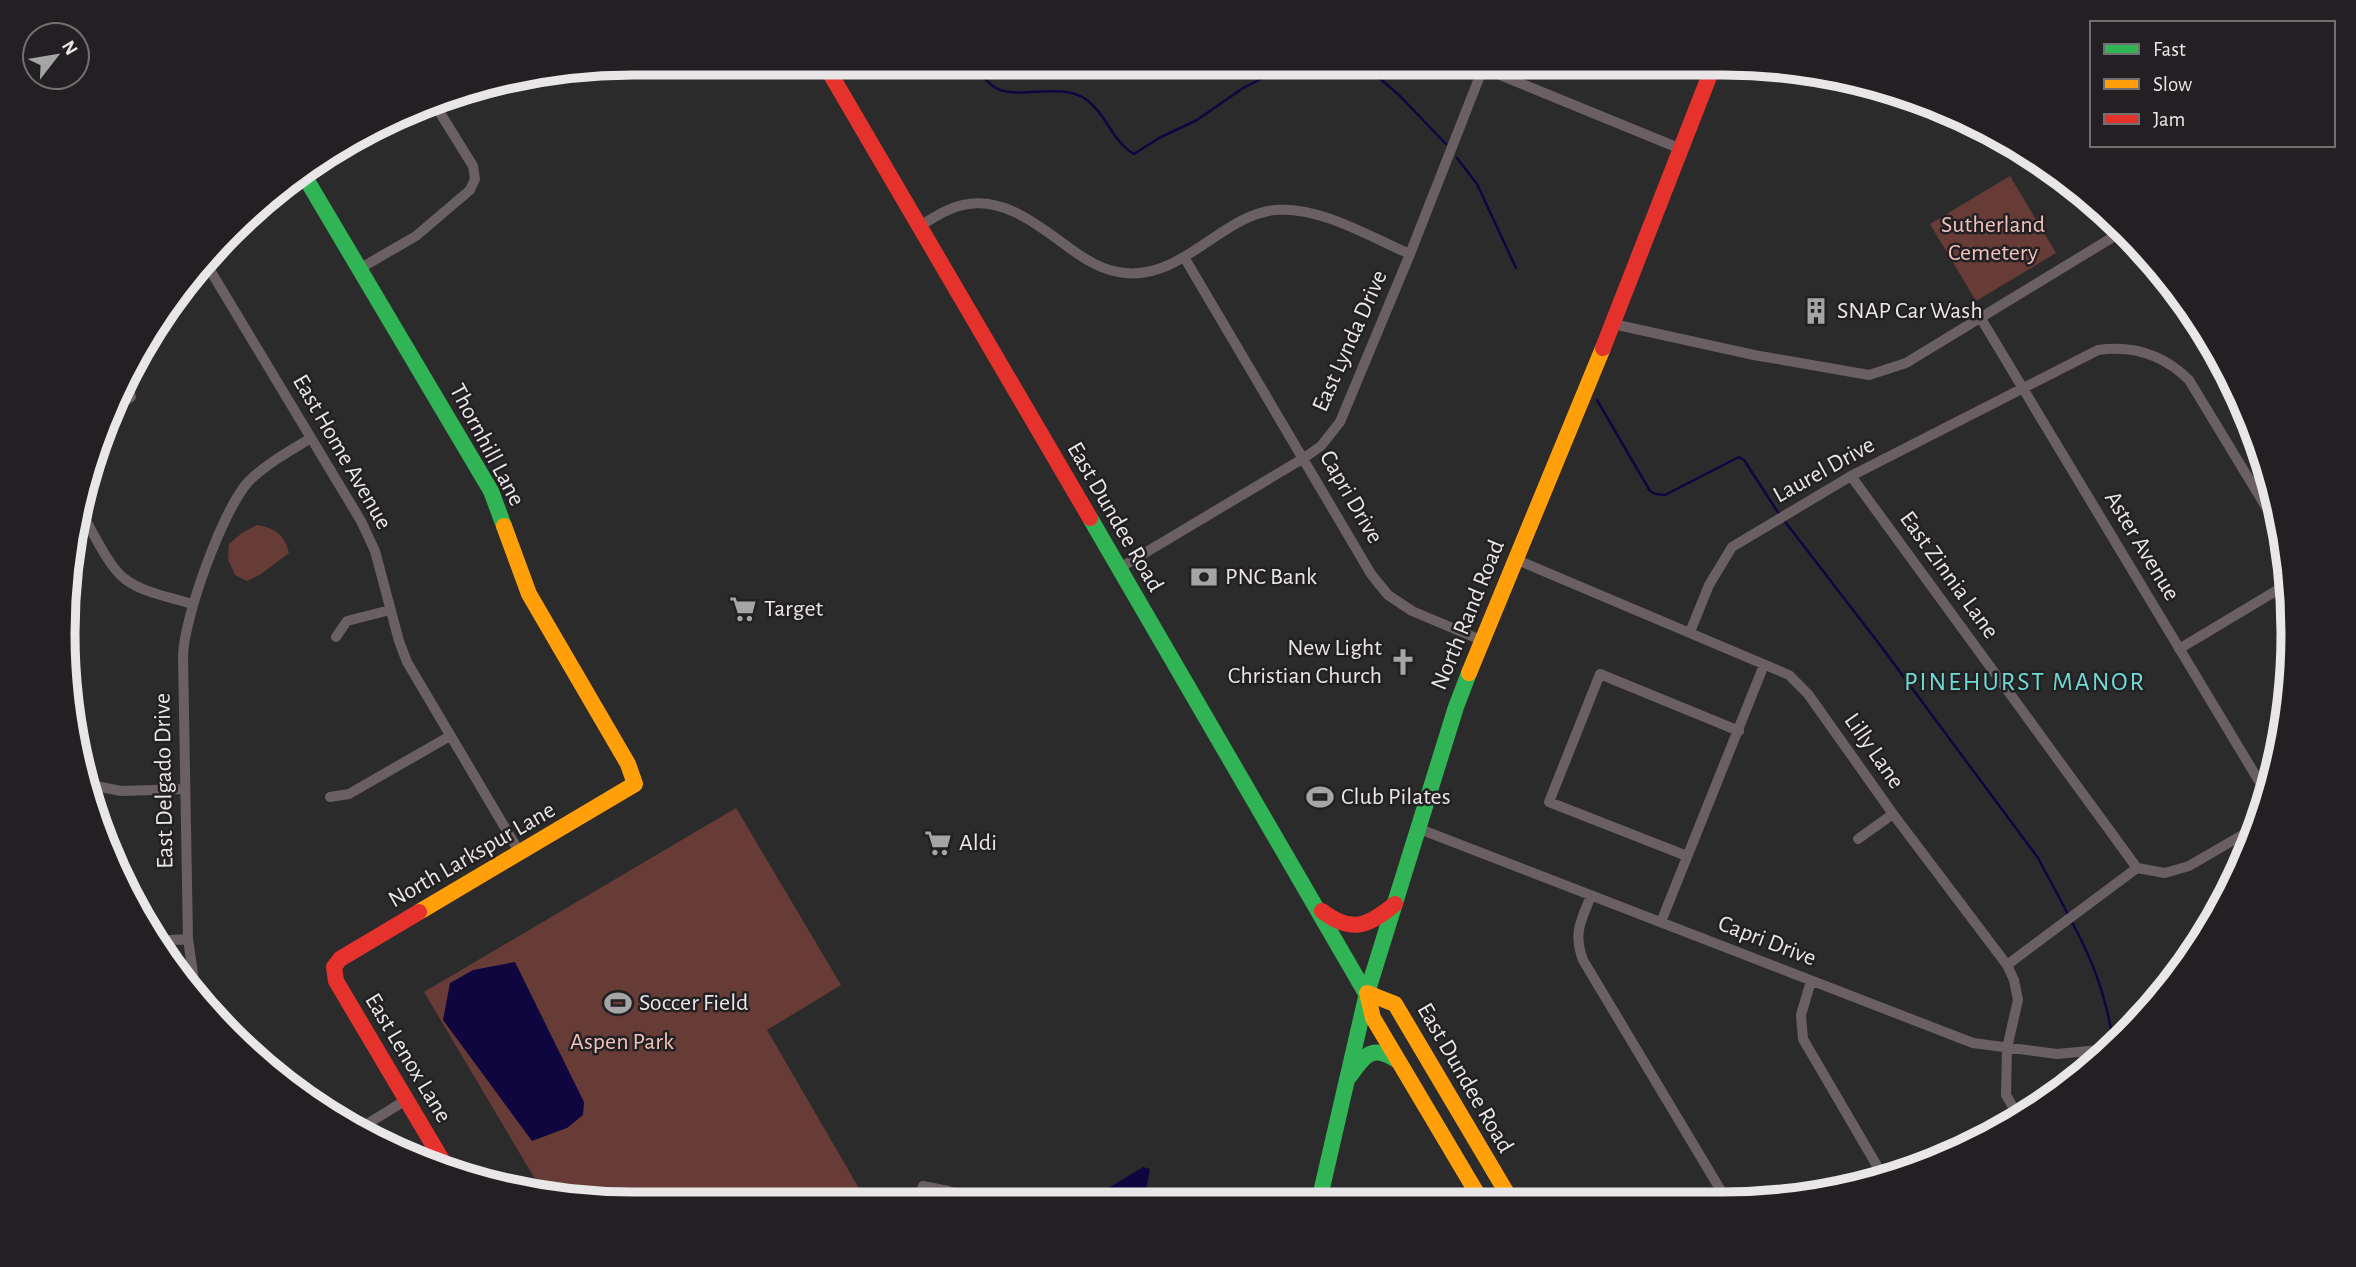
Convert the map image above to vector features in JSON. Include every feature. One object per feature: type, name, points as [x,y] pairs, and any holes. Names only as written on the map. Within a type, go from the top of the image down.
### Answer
[{"type":"main road","name":"East Dundee Road","points":[[831,75],[1367,993],[1373,1018],[1476,1192]]},
{"type":"main road","name":"North Rand Road","points":[[1321,1192],[1367,993],[1456,707],[1481,640],[1613,324],[1710,75]]},
{"type":"main road","name":"Thornhill Lane","points":[[307,181],[491,491],[529,594],[628,764],[635,784]]},
{"type":"main road","name":"North Larkspur Lane","points":[[334,967],[340,959],[635,784]]},
{"type":"main road","points":[[1314,903],[1333,920],[1358,927],[1369,923],[1395,904]]},
{"type":"main road","name":"East Lenox Lane","points":[[334,967],[336,981],[439,1156]]},
{"type":"main road","name":"East Dundee Road","points":[[1367,993],[1395,1004],[1506,1192]]},
{"type":"main road","points":[[1348,1079],[1361,1060],[1378,1051],[1398,1061]]},
{"type":"street","name":"East Lynda Drive","points":[[1118,569],[1304,458],[1321,446],[1340,422],[1410,254],[1479,75]]},
{"type":"street","points":[[1504,75],[1681,149]]},
{"type":"street","points":[[359,269],[416,236],[470,190],[475,179],[473,166],[439,111]]},
{"type":"street","points":[[920,226],[962,205],[1006,207],[1034,222],[1103,269],[1127,274],[1150,271],[1184,257],[1247,218],[1275,210],[1314,213],[1410,254]]},
{"type":"street","points":[[1613,324],[1754,355],[1869,375],[1906,363],[2114,236]]},
{"type":"street","name":"Capri Drive","points":[[1184,257],[1371,574],[1388,595],[1412,611],[1481,640]]},
{"type":"street","name":"East Home Avenue","points":[[210,270],[361,521],[375,551],[407,662],[520,853]]},
{"type":"street","name":"Aster Avenue","points":[[1980,317],[2260,783]]},
{"type":"street","name":"Laurel Drive","points":[[1690,632],[1709,585],[1732,547],[1851,476],[2098,350],[2138,350],[2167,362],[2181,372],[2195,388],[2266,506]]},
{"type":"street","name":"East Delgado Drive","points":[[193,975],[188,939],[183,642],[192,604],[235,502],[244,487],[268,465],[311,438]]},
{"type":"street","name":"East Zinnia Lane","points":[[1851,476],[2137,868]]},
{"type":"street","points":[[87,521],[125,580],[192,604]]},
{"type":"street","name":"Lilly Lane","points":[[1515,559],[1788,675],[1808,694],[1893,814],[2007,965],[2014,980],[2018,1000],[2007,1048],[2006,1095],[2014,1109]]},
{"type":"street","points":[[2179,649],[2279,589]]},
{"type":"street","points":[[336,637],[347,621],[390,610]]},
{"type":"street","points":[[1661,922],[1764,665]]},
{"type":"street","points":[[1687,856],[1549,802],[1600,674],[1739,731]]},
{"type":"street","points":[[330,797],[349,794],[450,736]]},
{"type":"street","points":[[97,786],[121,791],[185,789]]},
{"type":"street","points":[[1857,839],[1893,814]]},
{"type":"street","name":"Capri Drive","points":[[1417,828],[1973,1043],[2057,1054],[2094,1050]]},
{"type":"street","points":[[2007,965],[2137,868],[2165,873],[2189,866],[2243,835]]},
{"type":"street","points":[[1591,896],[1578,929],[1577,945],[1583,960],[1722,1192]]},
{"type":"street","points":[[167,940],[188,939]]},
{"type":"street","points":[[1811,981],[1801,1015],[1802,1039],[1879,1169]]},
{"type":"street","points":[[367,1124],[407,1100]]},
{"type":"street","points":[[921,1192],[923,1186],[951,1192]]},
{"type":"green space","name":"Sutherland Cemetery","points":[[2010,176],[2056,253],[1976,301],[1930,224]]},
{"type":"green space","points":[[257,525],[278,533],[285,541],[289,553],[247,581],[235,575],[228,559],[229,544]]},
{"type":"green space","name":"Aspen Park","points":[[736,808],[841,985],[767,1030],[861,1192],[597,1191],[538,1183],[424,992]]},
{"type":"shaded area","points":[[515,962],[584,1102],[583,1115],[567,1128],[532,1141],[443,1020],[450,983],[473,970]]},
{"type":"shaded area","points":[[1143,1167],[1150,1169],[1146,1192],[1102,1192]]},
{"type":"waterway","points":[[982,75],[994,87],[1003,91],[1062,92],[1084,98],[1098,111],[1126,149],[1134,154],[1159,138],[1197,120],[1243,88],[1270,75]]},
{"type":"waterway","points":[[1376,75],[1446,144]]},
{"type":"waterway","points":[[1457,158],[1477,184],[1516,268]]},
{"type":"waterway","points":[[1597,400],[1650,491],[1665,495],[1739,457],[1744,460],[1779,514]]},
{"type":"waterway","points":[[1783,519],[2038,858],[2069,916]]},
{"type":"waterway","points":[[2072,922],[2099,982],[2112,1033]]},
{"type":"traffic: fast","points":[[307,181],[491,491],[504,526]]},
{"type":"traffic: fast","points":[[1090,518],[1368,997]]},
{"type":"traffic: fast","points":[[1321,1192],[1367,993],[1469,673]]},
{"type":"traffic: fast","points":[[1350,1076],[1365,1057],[1376,1052],[1398,1061]]},
{"type":"traffic: slow","points":[[1469,673],[1603,348]]},
{"type":"traffic: slow","points":[[419,912],[635,784],[628,764],[529,594],[504,526]]},
{"type":"traffic: slow","points":[[1367,993],[1395,1004],[1506,1192]]},
{"type":"traffic: slow","points":[[1368,997],[1373,1018],[1476,1192]]},
{"type":"traffic: jam","points":[[831,75],[1090,518]]},
{"type":"traffic: jam","points":[[1603,348],[1710,75]]},
{"type":"traffic: jam","points":[[1322,911],[1342,923],[1351,925],[1368,922],[1395,904]]},
{"type":"traffic: jam","points":[[419,912],[340,959],[334,967],[336,981],[440,1157]]},
{"type":"place","name":"SNAP Car Wash","points":[[1816,311]]},
{"type":"place","name":"PNC Bank","points":[[1204,577]]},
{"type":"place","name":"Target","points":[[743,609]]},
{"type":"place","name":"New Light Christian Church","points":[[1403,662]]},
{"type":"place","name":"Club Pilates","points":[[1320,797]]},
{"type":"place","name":"Aldi","points":[[938,843]]},
{"type":"place","name":"Soccer Field","points":[[618,1003]]},
{"type":"district","name":"PINEHURST MANOR","points":[[2025,682]]}]
